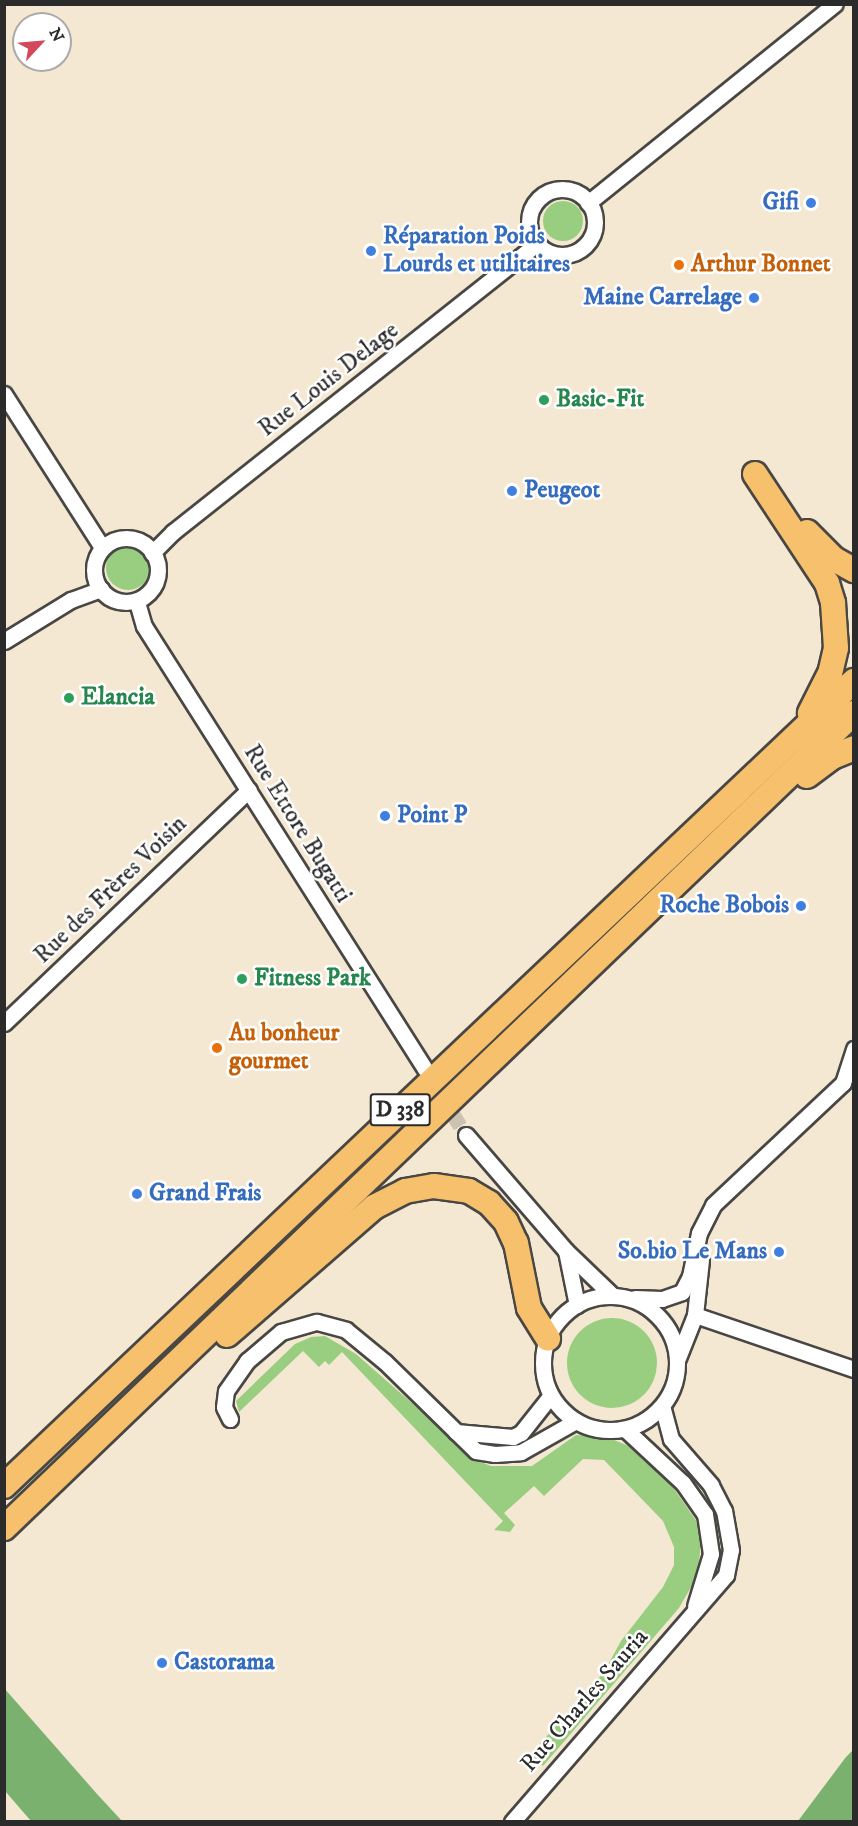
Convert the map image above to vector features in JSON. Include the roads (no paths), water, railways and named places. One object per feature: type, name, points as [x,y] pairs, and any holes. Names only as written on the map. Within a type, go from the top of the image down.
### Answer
[{"type":"highway","points":[[796,735],[830,674],[836,648],[833,603],[827,583],[755,474],[834,559],[854,570]]},
{"type":"highway","name":"D 338","points":[[4,1486],[854,681]]},
{"type":"highway","name":"D 338","points":[[4,1528],[854,713]]},
{"type":"highway","points":[[592,962],[674,901],[814,770],[854,748]]},
{"type":"highway","points":[[53,1481],[113,1436],[374,1207],[420,1187],[469,1191],[489,1203],[506,1222],[516,1243],[529,1308],[548,1338]]},
{"type":"street","points":[[588,203],[836,4]]},
{"type":"street","points":[[564,189],[588,203],[594,230],[584,246],[560,255],[537,244],[529,226],[538,200],[564,189]]},
{"type":"street","name":"Rue Louis Delage","points":[[152,553],[173,532],[537,244]]},
{"type":"street","points":[[4,394],[102,547]]},
{"type":"street","points":[[130,539],[152,553],[157,567],[154,584],[137,602],[114,598],[101,589],[94,567],[102,547],[114,540],[130,539]]},
{"type":"street","points":[[4,642],[71,600],[101,589]]},
{"type":"street","name":"Rue Ettore Bugatti","points":[[137,602],[144,626],[425,1069]]},
{"type":"street","name":"Rue des Frères Voisin","points":[[4,1023],[249,790]]},
{"type":"street","points":[[699,1233],[702,1265],[695,1315],[678,1358],[676,1378],[662,1406],[641,1424],[625,1429],[597,1430],[576,1421],[551,1395],[544,1377],[548,1338],[556,1323],[577,1305],[619,1297],[662,1299],[679,1294],[690,1276],[699,1233],[713,1205],[848,1089],[854,1049]]},
{"type":"street","points":[[466,1135],[566,1251],[619,1297],[645,1305],[661,1319],[672,1337],[678,1358]]},
{"type":"street","points":[[566,1251],[577,1305]]},
{"type":"street","points":[[695,1315],[854,1369]]},
{"type":"street","points":[[230,1419],[224,1407],[226,1391],[247,1361],[281,1332],[308,1323],[326,1322],[345,1330],[385,1362],[476,1451],[513,1454],[576,1421]]},
{"type":"street","points":[[456,1432],[513,1437],[521,1433],[551,1395]]},
{"type":"street","name":"Rue Charles Sauria","points":[[512,1821],[693,1610],[726,1575],[730,1536],[716,1492],[671,1440],[662,1406]]},
{"type":"street","name":"Rue Charles Sauria","points":[[625,1429],[683,1483],[705,1514],[711,1554],[693,1610]]},
{"type":"tunnel","points":[[428,1074],[466,1135]]},
{"type":"place","name":"Gifi","points":[[811,203]]},
{"type":"place","name":"Réparation Poids Lourds et utilitaires","points":[[371,251]]},
{"type":"place","name":"Arthur Bonnet","points":[[679,265]]},
{"type":"place","name":"Maine Carrelage","points":[[754,298]]},
{"type":"place","name":"Basic-Fit","points":[[544,400]]},
{"type":"place","name":"Peugeot","points":[[512,491]]},
{"type":"place","name":"Elancia","points":[[69,698]]},
{"type":"place","name":"Point P","points":[[385,816]]},
{"type":"place","name":"Roche Bobois","points":[[801,906]]},
{"type":"place","name":"Fitness Park","points":[[242,979]]},
{"type":"place","name":"Au bonheur gourmet","points":[[217,1048]]},
{"type":"place","name":"Grand Frais","points":[[137,1194]]},
{"type":"place","name":"So.bio Le Mans","points":[[779,1252]]},
{"type":"place","name":"Castorama","points":[[162,1663]]}]
